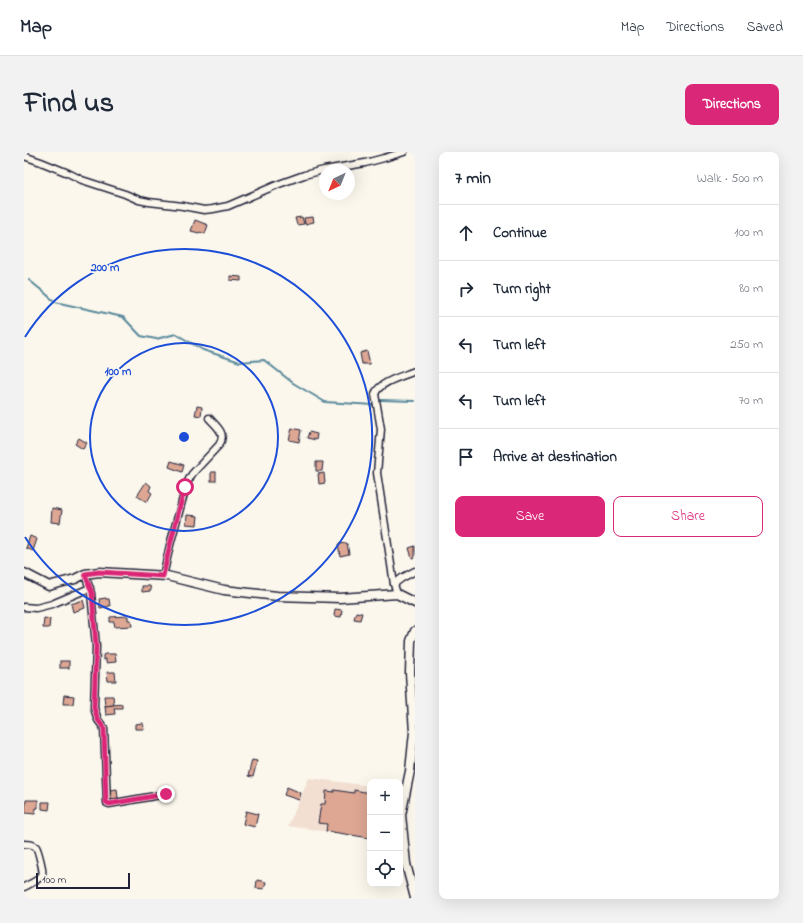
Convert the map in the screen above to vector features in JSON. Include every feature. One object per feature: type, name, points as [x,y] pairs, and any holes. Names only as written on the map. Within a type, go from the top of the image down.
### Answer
[{"type":"street","points":[[24,156],[82,180],[139,200],[204,210],[213,210],[228,206],[272,186],[304,175],[384,158],[404,152]]},
{"type":"street","points":[[397,594],[394,584],[377,472],[381,429],[375,394],[383,384],[415,371]]},
{"type":"street","points":[[163,576],[187,483],[192,474],[222,440],[222,435],[219,429],[209,418]]},
{"type":"street","points":[[394,584],[415,571]]},
{"type":"street","points":[[24,574],[48,586],[75,579],[85,574],[99,572],[163,576],[224,590],[277,596],[340,598],[397,594],[415,603]]},
{"type":"street","points":[[85,574],[92,593],[96,646],[94,708],[98,720],[104,728],[106,802],[109,804],[166,794]]},
{"type":"street","points":[[24,607],[36,608],[52,604],[90,588]]},
{"type":"street","points":[[415,631],[411,641],[410,673],[414,732],[410,771],[401,815],[406,864],[415,898]]},
{"type":"street","points":[[24,844],[32,844],[37,849],[43,872],[42,876],[24,887]]},
{"type":"shaded area","points":[[309,778],[367,786],[367,838],[288,826]]},
{"type":"building","points":[[302,217],[304,224],[297,225],[295,218]]},
{"type":"building","points":[[313,217],[314,222],[305,224],[304,218]]},
{"type":"building","points":[[195,220],[208,225],[205,234],[191,231]]},
{"type":"building","points":[[230,276],[241,277],[241,281],[230,280]]},
{"type":"building","points":[[367,351],[370,364],[362,364],[360,353]]},
{"type":"building","points":[[197,406],[202,407],[201,416],[195,415]]},
{"type":"building","points":[[292,428],[301,430],[299,442],[289,440]]},
{"type":"building","points":[[309,432],[317,434],[316,440],[307,438]]},
{"type":"building","points":[[79,438],[87,443],[83,449],[75,444]]},
{"type":"building","points":[[171,461],[184,465],[182,472],[169,467]]},
{"type":"building","points":[[316,462],[323,462],[322,471],[316,471]]},
{"type":"building","points":[[211,472],[216,472],[216,481],[211,481]]},
{"type":"building","points":[[324,473],[325,483],[319,484],[318,474]]},
{"type":"building","points":[[146,482],[151,486],[149,491],[152,493],[147,502],[137,496]]},
{"type":"building","points":[[52,508],[62,510],[60,523],[51,522]]},
{"type":"building","points":[[187,515],[198,516],[197,525],[186,524]]},
{"type":"building","points":[[30,536],[37,539],[33,551],[26,548]]},
{"type":"building","points":[[347,543],[349,554],[340,556],[338,544]]},
{"type":"building","points":[[415,546],[415,557],[412,558],[409,548]]},
{"type":"building","points":[[142,586],[150,586],[151,591],[142,592]]},
{"type":"building","points":[[99,599],[109,599],[110,606],[100,608]]},
{"type":"building","points":[[83,600],[85,608],[73,612],[71,604]]},
{"type":"building","points":[[335,609],[342,610],[341,617],[334,616]]},
{"type":"building","points":[[356,612],[362,613],[360,620],[354,619]]},
{"type":"building","points":[[128,616],[128,620],[131,620],[132,626],[115,627],[114,622],[110,622],[110,617]]},
{"type":"building","points":[[44,618],[50,619],[49,628],[43,628]]},
{"type":"building","points":[[115,654],[116,662],[106,663],[106,659],[103,660],[103,655]]},
{"type":"building","points":[[60,661],[69,661],[69,668],[60,668]]},
{"type":"building","points":[[107,672],[115,672],[116,681],[108,681]]},
{"type":"building","points":[[64,695],[74,696],[73,704],[63,704]]},
{"type":"building","points":[[104,696],[113,696],[114,705],[105,706]]},
{"type":"building","points":[[122,704],[122,708],[114,708],[115,714],[106,715],[105,706]]},
{"type":"building","points":[[143,723],[144,729],[135,729],[135,724]]},
{"type":"building","points":[[252,760],[257,761],[253,777],[248,776]]},
{"type":"building","points":[[287,787],[301,793],[299,800],[284,795]]},
{"type":"building","points":[[117,789],[118,798],[110,799],[109,790]]},
{"type":"building","points":[[334,790],[354,793],[354,790],[367,792],[367,838],[326,831],[327,824],[318,823],[321,804],[325,804],[326,791],[334,792]]},
{"type":"building","points":[[26,800],[38,800],[38,808],[36,808],[35,814],[25,813]]},
{"type":"building","points":[[42,802],[50,802],[49,810],[42,809]]},
{"type":"building","points":[[246,811],[258,814],[255,827],[243,824]]},
{"type":"building","points":[[257,880],[266,882],[264,889],[256,888]]},
{"type":"waterway","points":[[29,280],[55,302],[123,317],[141,336],[156,339],[176,334],[203,350],[240,362],[264,360],[293,383],[325,402],[374,405]]},
{"type":"waterway","points":[[381,400],[415,401]]},
{"type":"route","points":[[166,794],[109,804],[106,802],[104,728],[98,720],[94,708],[96,646],[92,593],[85,574],[99,572],[163,576],[185,487]]}]
